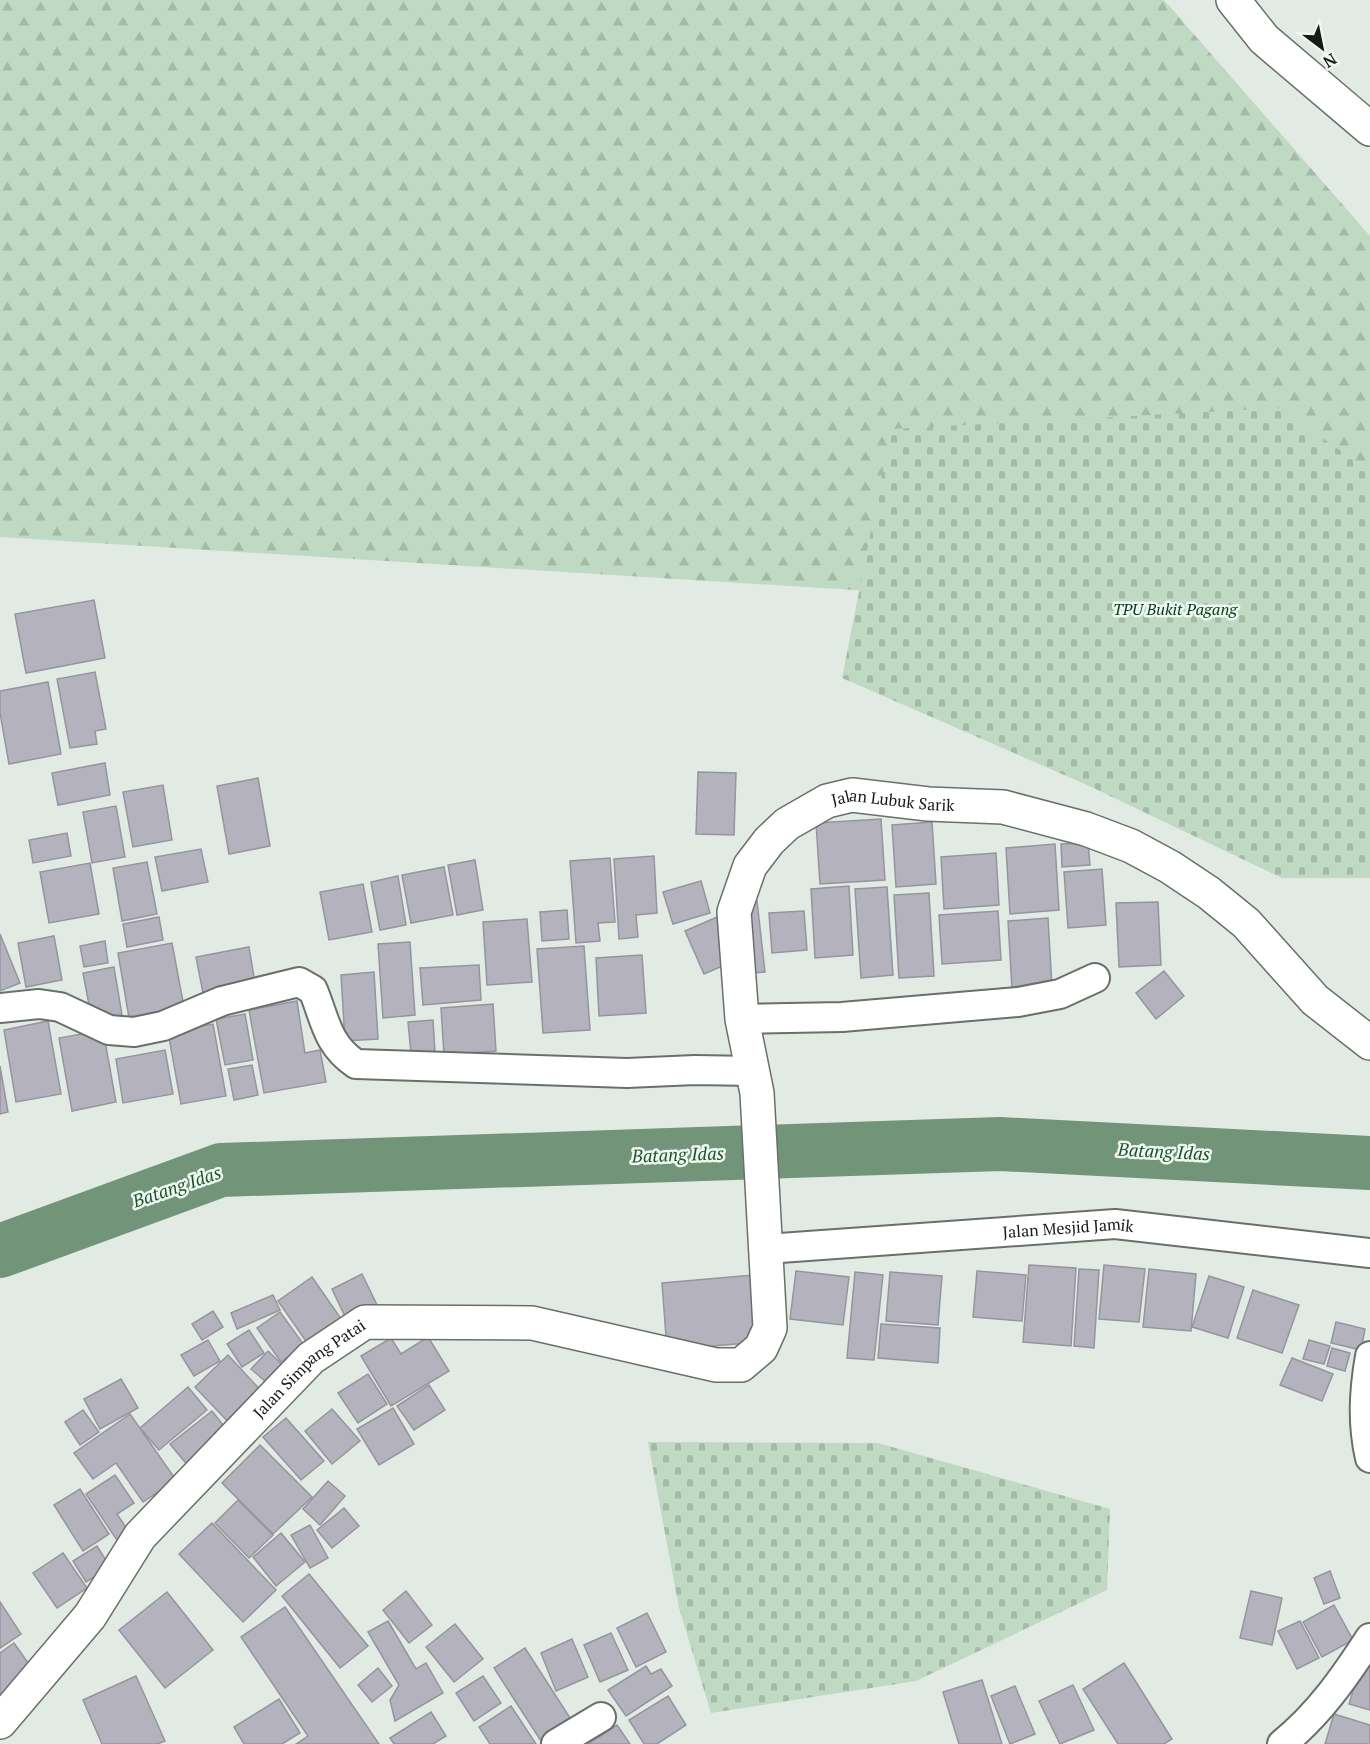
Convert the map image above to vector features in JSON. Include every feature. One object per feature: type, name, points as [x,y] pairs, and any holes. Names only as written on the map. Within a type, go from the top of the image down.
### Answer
[{"type":"street","points":[[1233,0],[1264,39],[1370,129]]},
{"type":"street","name":"Jalan Lubuk Sarik","points":[[765,1242],[755,1082],[742,1019],[734,912],[750,866],[769,841],[787,824],[827,801],[852,795],[928,804],[1003,807],[1086,829],[1131,846],[1170,867],[1209,893],[1246,923],[1315,1000],[1370,1043]]},
{"type":"street","points":[[742,1019],[842,1017],[1018,1002],[1060,994],[1095,978]]},
{"type":"street","points":[[0,1008],[39,1004],[60,1007],[109,1030],[134,1032],[163,1026],[222,1001],[299,982],[313,990],[325,1029],[337,1049],[356,1064],[441,1068],[518,1067],[627,1073],[695,1070],[755,1082]]},
{"type":"street","name":"Jalan Mesjid Jamik","points":[[765,1242],[1115,1224],[1370,1253]]},
{"type":"street","name":"Jalan Simpang Patai","points":[[0,1722],[90,1616],[140,1536],[311,1358],[364,1322],[532,1323],[716,1365],[741,1365],[761,1348],[770,1328],[765,1242]]},
{"type":"street","points":[[1370,1356],[1364,1388],[1364,1433],[1370,1458]]},
{"type":"street","points":[[1282,1744],[1307,1724],[1330,1696],[1370,1638]]},
{"type":"street","points":[[556,1744],[601,1717]]},
{"type":"green space","points":[[0,0],[1164,0],[1370,236],[1370,622],[0,537]]},
{"type":"green space","name":"TPU Bukit Pagang","points":[[1279,408],[1370,471],[1370,878],[1282,878],[1087,785],[842,678],[891,429]]},
{"type":"green space","points":[[648,1442],[878,1443],[1110,1509],[1107,1590],[916,1681],[711,1713],[679,1608]]},
{"type":"building","points":[[94,600],[105,658],[26,673],[15,614]]},
{"type":"building","points":[[95,672],[106,729],[95,731],[97,744],[70,748],[57,679]]},
{"type":"building","points":[[48,682],[61,754],[9,764],[0,713],[0,691]]},
{"type":"building","points":[[105,763],[110,795],[58,805],[52,773]]},
{"type":"building","points":[[698,772],[736,773],[734,835],[696,834]]},
{"type":"building","points":[[258,778],[270,846],[229,854],[217,786]]},
{"type":"building","points":[[163,785],[172,840],[133,847],[123,792]]},
{"type":"building","points":[[116,806],[125,857],[92,863],[83,812]]},
{"type":"building","points":[[881,819],[885,880],[820,884],[816,823]]},
{"type":"building","points":[[932,822],[936,884],[896,887],[892,825]]},
{"type":"building","points":[[67,833],[71,856],[33,863],[29,840]]},
{"type":"building","points":[[1088,843],[1090,865],[1062,867],[1061,844]]},
{"type":"building","points":[[1055,844],[1059,910],[1010,914],[1006,848]]},
{"type":"building","points":[[201,849],[208,882],[162,891],[155,857]]},
{"type":"building","points":[[996,853],[999,905],[944,909],[941,857]]},
{"type":"building","points":[[654,856],[657,913],[636,915],[638,937],[619,939],[614,859]]},
{"type":"building","points":[[610,858],[615,922],[598,923],[600,941],[576,943],[570,861]]},
{"type":"building","points":[[475,860],[483,910],[457,915],[448,865]]},
{"type":"building","points":[[147,862],[157,914],[122,921],[113,868]]},
{"type":"building","points":[[90,863],[99,914],[49,923],[40,872]]},
{"type":"building","points":[[444,867],[453,915],[411,923],[402,875]]},
{"type":"building","points":[[1102,869],[1106,925],[1068,928],[1064,872]]},
{"type":"building","points":[[398,876],[406,925],[380,930],[371,882]]},
{"type":"building","points":[[701,881],[710,913],[673,924],[663,892]]},
{"type":"building","points":[[363,884],[372,932],[329,940],[320,892]]},
{"type":"building","points":[[849,886],[853,955],[815,958],[811,889]]},
{"type":"building","points":[[887,887],[893,975],[861,978],[855,889]]},
{"type":"building","points":[[929,893],[934,976],[899,978],[894,895]]},
{"type":"building","points":[[757,901],[765,972],[746,974],[739,904]]},
{"type":"building","points":[[1158,902],[1161,965],[1119,967],[1116,903]]},
{"type":"building","points":[[567,910],[569,939],[542,941],[540,912]]},
{"type":"building","points":[[804,911],[807,950],[772,953],[769,913]]},
{"type":"building","points":[[998,911],[1001,960],[942,964],[939,915]]},
{"type":"building","points":[[159,917],[163,940],[127,947],[123,924]]},
{"type":"building","points":[[717,917],[736,960],[704,974],[685,931]]},
{"type":"building","points":[[1048,918],[1052,986],[1012,989],[1008,921]]},
{"type":"building","points":[[527,919],[532,982],[487,985],[483,922]]},
{"type":"building","points":[[0,934],[20,983],[0,991]]},
{"type":"building","points":[[54,936],[62,980],[26,987],[18,943]]},
{"type":"building","points":[[105,941],[108,963],[84,967],[80,946]]},
{"type":"building","points":[[410,942],[415,1015],[383,1018],[378,944]]},
{"type":"building","points":[[172,943],[184,1007],[129,1018],[118,953]]},
{"type":"building","points":[[584,946],[590,1030],[543,1033],[537,949]]},
{"type":"building","points":[[249,947],[255,983],[203,993],[196,957]]},
{"type":"building","points":[[642,955],[646,1013],[599,1016],[596,958]]},
{"type":"building","points":[[479,965],[481,1000],[423,1005],[420,968]]},
{"type":"building","points":[[114,967],[122,1015],[92,1021],[83,973]]},
{"type":"building","points":[[1164,971],[1184,996],[1156,1019],[1136,993]]},
{"type":"building","points":[[374,972],[378,1039],[345,1041],[341,975]]},
{"type":"building","points":[[297,1001],[305,1053],[320,1050],[326,1082],[264,1093],[249,1010]]},
{"type":"building","points":[[493,1004],[496,1051],[444,1055],[441,1008]]},
{"type":"building","points":[[245,1014],[253,1060],[225,1065],[216,1019]]},
{"type":"building","points":[[433,1020],[435,1052],[411,1054],[408,1022]]},
{"type":"building","points":[[48,1021],[61,1094],[16,1102],[4,1030]]},
{"type":"building","points":[[213,1024],[226,1096],[181,1104],[168,1032]]},
{"type":"building","points":[[103,1030],[116,1102],[72,1111],[59,1038]]},
{"type":"building","points":[[165,1050],[173,1094],[123,1103],[116,1059]]},
{"type":"building","points":[[252,1065],[258,1095],[234,1100],[228,1069]]},
{"type":"building","points":[[0,1066],[8,1112],[0,1114]]},
{"type":"building","points":[[1029,1265],[1076,1268],[1071,1346],[1023,1342]]},
{"type":"building","points":[[1104,1265],[1145,1269],[1139,1322],[1099,1319]]},
{"type":"building","points":[[1079,1269],[1099,1270],[1094,1348],[1074,1346]]},
{"type":"building","points":[[1149,1269],[1196,1274],[1191,1331],[1143,1327]]},
{"type":"building","points":[[796,1271],[849,1277],[843,1325],[790,1319]]},
{"type":"building","points":[[977,1271],[1026,1275],[1022,1321],[973,1317]]},
{"type":"building","points":[[855,1272],[883,1275],[874,1360],[847,1358]]},
{"type":"building","points":[[890,1272],[942,1276],[938,1325],[886,1321]]},
{"type":"building","points":[[362,1274],[379,1309],[349,1325],[332,1289]]},
{"type":"building","points":[[753,1275],[759,1342],[667,1350],[662,1283]]},
{"type":"building","points":[[1209,1276],[1244,1287],[1228,1338],[1192,1327]]},
{"type":"building","points":[[312,1277],[344,1323],[310,1347],[278,1301]]},
{"type":"building","points":[[1253,1290],[1299,1305],[1282,1353],[1237,1338]]},
{"type":"building","points":[[273,1295],[280,1310],[237,1329],[231,1313]]},
{"type":"building","points":[[213,1311],[223,1327],[202,1340],[192,1324]]},
{"type":"building","points":[[280,1312],[304,1345],[281,1362],[257,1328]]},
{"type":"building","points":[[1336,1322],[1365,1329],[1361,1350],[1331,1343]]},
{"type":"building","points":[[881,1324],[940,1328],[938,1363],[878,1358]]},
{"type":"building","points":[[249,1330],[264,1353],[242,1367],[227,1344]]},
{"type":"building","points":[[428,1337],[449,1371],[391,1406],[361,1356],[391,1338],[401,1354]]},
{"type":"building","points":[[208,1340],[220,1361],[194,1376],[181,1355]]},
{"type":"building","points":[[1309,1340],[1330,1346],[1324,1364],[1303,1359]]},
{"type":"building","points":[[1332,1348],[1350,1353],[1345,1371],[1327,1366]]},
{"type":"building","points":[[268,1351],[291,1373],[275,1390],[251,1369]]},
{"type":"building","points":[[228,1355],[265,1395],[232,1426],[195,1387]]},
{"type":"building","points":[[1292,1358],[1333,1374],[1322,1401],[1280,1385]]},
{"type":"building","points":[[368,1374],[387,1404],[358,1423],[338,1393]]},
{"type":"building","points":[[121,1379],[138,1408],[100,1429],[84,1399]]},
{"type":"building","points":[[429,1385],[445,1410],[414,1430],[397,1406]]},
{"type":"building","points":[[188,1387],[207,1410],[159,1450],[140,1428]]},
{"type":"building","points":[[393,1408],[414,1444],[379,1465],[357,1429]]},
{"type":"building","points":[[332,1409],[360,1441],[332,1464],[305,1431]]},
{"type":"building","points":[[83,1410],[99,1432],[80,1445],[65,1422]]},
{"type":"building","points":[[212,1411],[230,1434],[189,1467],[170,1444]]},
{"type":"building","points":[[130,1414],[176,1480],[143,1502],[116,1463],[93,1479],[74,1453]]},
{"type":"building","points":[[286,1418],[324,1461],[301,1480],[263,1437]]},
{"type":"building","points":[[260,1445],[312,1497],[273,1534],[222,1483]]},
{"type":"building","points":[[115,1475],[134,1503],[117,1514],[133,1538],[121,1546],[86,1494]]},
{"type":"building","points":[[328,1481],[345,1496],[320,1525],[303,1509]]},
{"type":"building","points":[[80,1489],[109,1534],[83,1551],[54,1505]]},
{"type":"building","points":[[238,1500],[273,1535],[249,1558],[215,1523]]},
{"type":"building","points":[[344,1508],[359,1526],[332,1548],[317,1530]]},
{"type":"building","points":[[212,1523],[276,1590],[243,1622],[179,1554]]},
{"type":"building","points":[[310,1525],[328,1558],[310,1568],[291,1535]]},
{"type":"building","points":[[281,1533],[305,1562],[276,1586],[253,1557]]},
{"type":"building","points":[[97,1546],[110,1567],[86,1582],[73,1561]]},
{"type":"building","points":[[63,1553],[87,1588],[57,1608],[33,1573]]},
{"type":"building","points":[[1330,1571],[1340,1598],[1324,1604],[1314,1578]]},
{"type":"building","points":[[309,1574],[368,1646],[340,1668],[282,1596]]},
{"type":"building","points":[[406,1591],[432,1625],[409,1643],[383,1610]]},
{"type":"building","points":[[1251,1591],[1282,1598],[1272,1645],[1240,1638]]},
{"type":"building","points":[[167,1592],[213,1650],[165,1688],[119,1630]]},
{"type":"building","points":[[0,1602],[21,1634],[0,1648]]},
{"type":"building","points":[[1334,1605],[1353,1640],[1322,1657],[1303,1622]]},
{"type":"building","points":[[285,1607],[379,1744],[296,1744],[308,1736],[241,1637]]},
{"type":"building","points":[[647,1613],[666,1652],[636,1667],[617,1628]]},
{"type":"building","points":[[388,1621],[416,1669],[426,1663],[443,1693],[395,1721],[390,1700],[399,1685],[368,1632]]},
{"type":"building","points":[[1300,1621],[1319,1658],[1297,1669],[1278,1631]]},
{"type":"building","points":[[455,1624],[483,1659],[454,1682],[426,1647]]},
{"type":"building","points":[[611,1633],[628,1670],[600,1682],[584,1645]]},
{"type":"building","points":[[572,1639],[588,1677],[556,1691],[541,1653]]},
{"type":"building","points":[[14,1643],[36,1674],[0,1700],[0,1653]]},
{"type":"building","points":[[525,1648],[572,1721],[541,1741],[494,1668]]},
{"type":"building","points":[[1124,1663],[1172,1739],[1164,1744],[1118,1744],[1083,1689]]},
{"type":"building","points":[[1361,1664],[1370,1666],[1370,1710],[1349,1704]]},
{"type":"building","points":[[646,1666],[651,1674],[661,1669],[672,1686],[626,1716],[608,1690]]},
{"type":"building","points":[[378,1668],[392,1686],[372,1702],[358,1685]]},
{"type":"building","points":[[136,1676],[165,1741],[157,1744],[102,1744],[83,1700]]},
{"type":"building","points":[[483,1676],[501,1703],[474,1721],[456,1693]]},
{"type":"building","points":[[982,1680],[1002,1744],[959,1744],[943,1692]]},
{"type":"building","points":[[1073,1685],[1094,1730],[1060,1744],[1039,1701]]},
{"type":"building","points":[[1015,1686],[1035,1734],[1010,1744],[991,1696]]},
{"type":"building","points":[[668,1696],[686,1725],[657,1744],[644,1744],[629,1720]]},
{"type":"building","points":[[279,1699],[300,1733],[282,1744],[244,1744],[234,1727]]},
{"type":"building","points":[[511,1706],[536,1744],[490,1744],[479,1727]]},
{"type":"building","points":[[431,1712],[446,1736],[433,1744],[394,1744],[390,1738]]},
{"type":"building","points":[[1334,1714],[1370,1725],[1370,1744],[1325,1744]]},
{"type":"building","points":[[617,1725],[630,1744],[588,1744]]},
{"type":"waterway","name":"Batang Idas","points":[[0,1251],[221,1170],[1000,1144],[1370,1163]]}]
